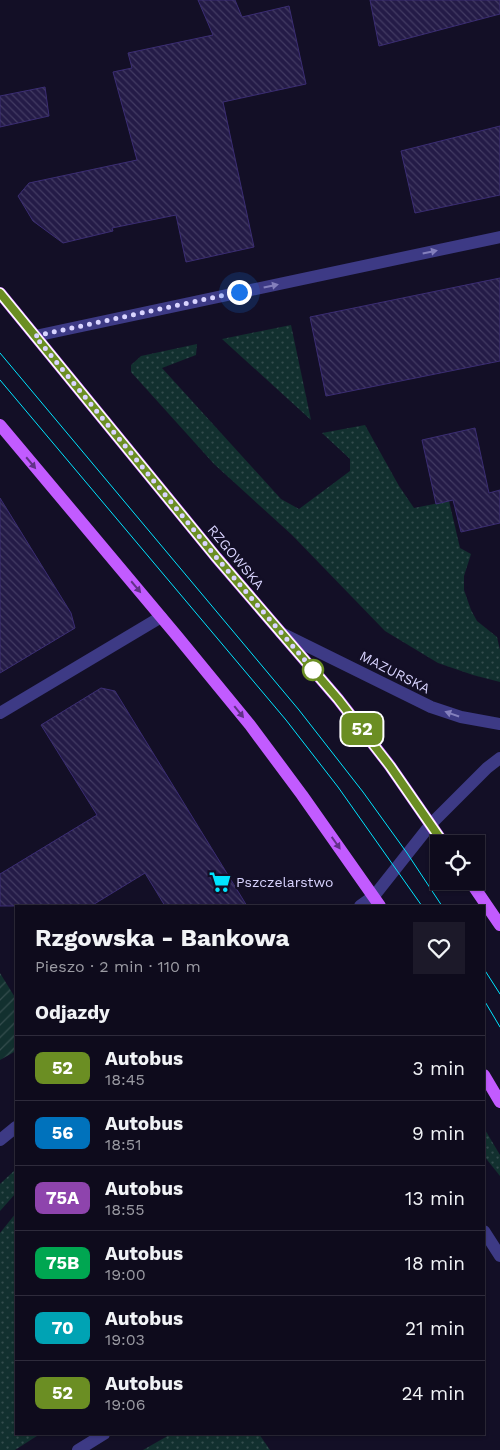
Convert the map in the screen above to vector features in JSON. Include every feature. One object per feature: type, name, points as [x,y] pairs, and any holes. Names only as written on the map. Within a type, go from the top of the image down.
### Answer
[{"type":"main road","name":"RZGOWSKA","points":[[0,293],[216,557],[338,699],[438,835]]},
{"type":"main road","points":[[0,426],[250,725],[377,901]]},
{"type":"main road","points":[[476,890],[500,925]]},
{"type":"main road","points":[[485,1077],[500,1102]]},
{"type":"street","points":[[35,336],[500,237]]},
{"type":"street","points":[[0,713],[161,617]]},
{"type":"street","name":"MAZURSKA","points":[[281,633],[431,707],[461,717],[500,724]]},
{"type":"street","points":[[363,905],[377,901],[430,824],[487,768],[500,758]]},
{"type":"street","points":[[0,1140],[15,1128]]},
{"type":"street","points":[[485,1233],[500,1256]]},
{"type":"street","points":[[78,1450],[102,1435]]},
{"type":"green space","points":[[291,325],[311,420],[222,339]]},
{"type":"green space","points":[[197,344],[196,355],[162,368],[281,499],[299,509],[350,471],[350,459],[322,433],[365,425],[399,486],[414,508],[449,501],[460,548],[471,554],[464,576],[464,590],[477,621],[497,637],[500,650],[500,682],[438,663],[385,631],[292,535],[214,464],[131,372],[131,365],[141,356]]},
{"type":"green space","points":[[0,973],[15,997],[15,1052],[0,1060]]},
{"type":"green space","points":[[485,1130],[500,1155],[500,1176],[485,1157]]},
{"type":"green space","points":[[15,1170],[15,1194],[0,1211],[0,1184]]},
{"type":"green space","points":[[15,1214],[15,1435],[38,1435],[15,1450],[0,1450],[0,1233]]},
{"type":"green space","points":[[169,1435],[260,1435],[270,1450],[143,1450]]},
{"type":"building","points":[[198,0],[235,0],[242,17],[289,6],[306,84],[223,102],[254,247],[186,262],[176,215],[112,228],[113,231],[63,243],[33,221],[18,196],[29,183],[137,160],[113,72],[132,68],[128,53],[213,35]]},
{"type":"building","points":[[370,0],[500,0],[500,14],[379,46]]},
{"type":"building","points":[[45,87],[49,116],[0,127],[0,96]]},
{"type":"building","points":[[500,126],[500,195],[415,213],[401,151]]},
{"type":"building","points":[[500,278],[500,361],[326,396],[310,317]]},
{"type":"building","points":[[475,428],[489,493],[500,490],[500,523],[461,532],[453,500],[436,504],[422,440]]},
{"type":"building","points":[[0,498],[71,613],[75,628],[0,673]]},
{"type":"building","points":[[101,688],[115,691],[246,905],[164,905],[145,873],[93,905],[0,906],[0,874],[97,815],[41,725]]},
{"type":"tram line","points":[[0,353],[299,710],[363,792],[441,905]]},
{"type":"tram line","points":[[0,380],[286,720],[338,787],[421,905]]},
{"type":"tram line","points":[[485,971],[500,994]]},
{"type":"tram line","points":[[485,1002],[500,1027]]},
{"type":"bus line","name":"52","points":[[0,293],[216,557],[338,699],[390,766],[438,835]]},
{"type":"place","name":"Pszczelarstwo","points":[[220,882]]},
{"type":"route","points":[[239,292],[35,336],[216,557],[315,672],[313,670]]}]
